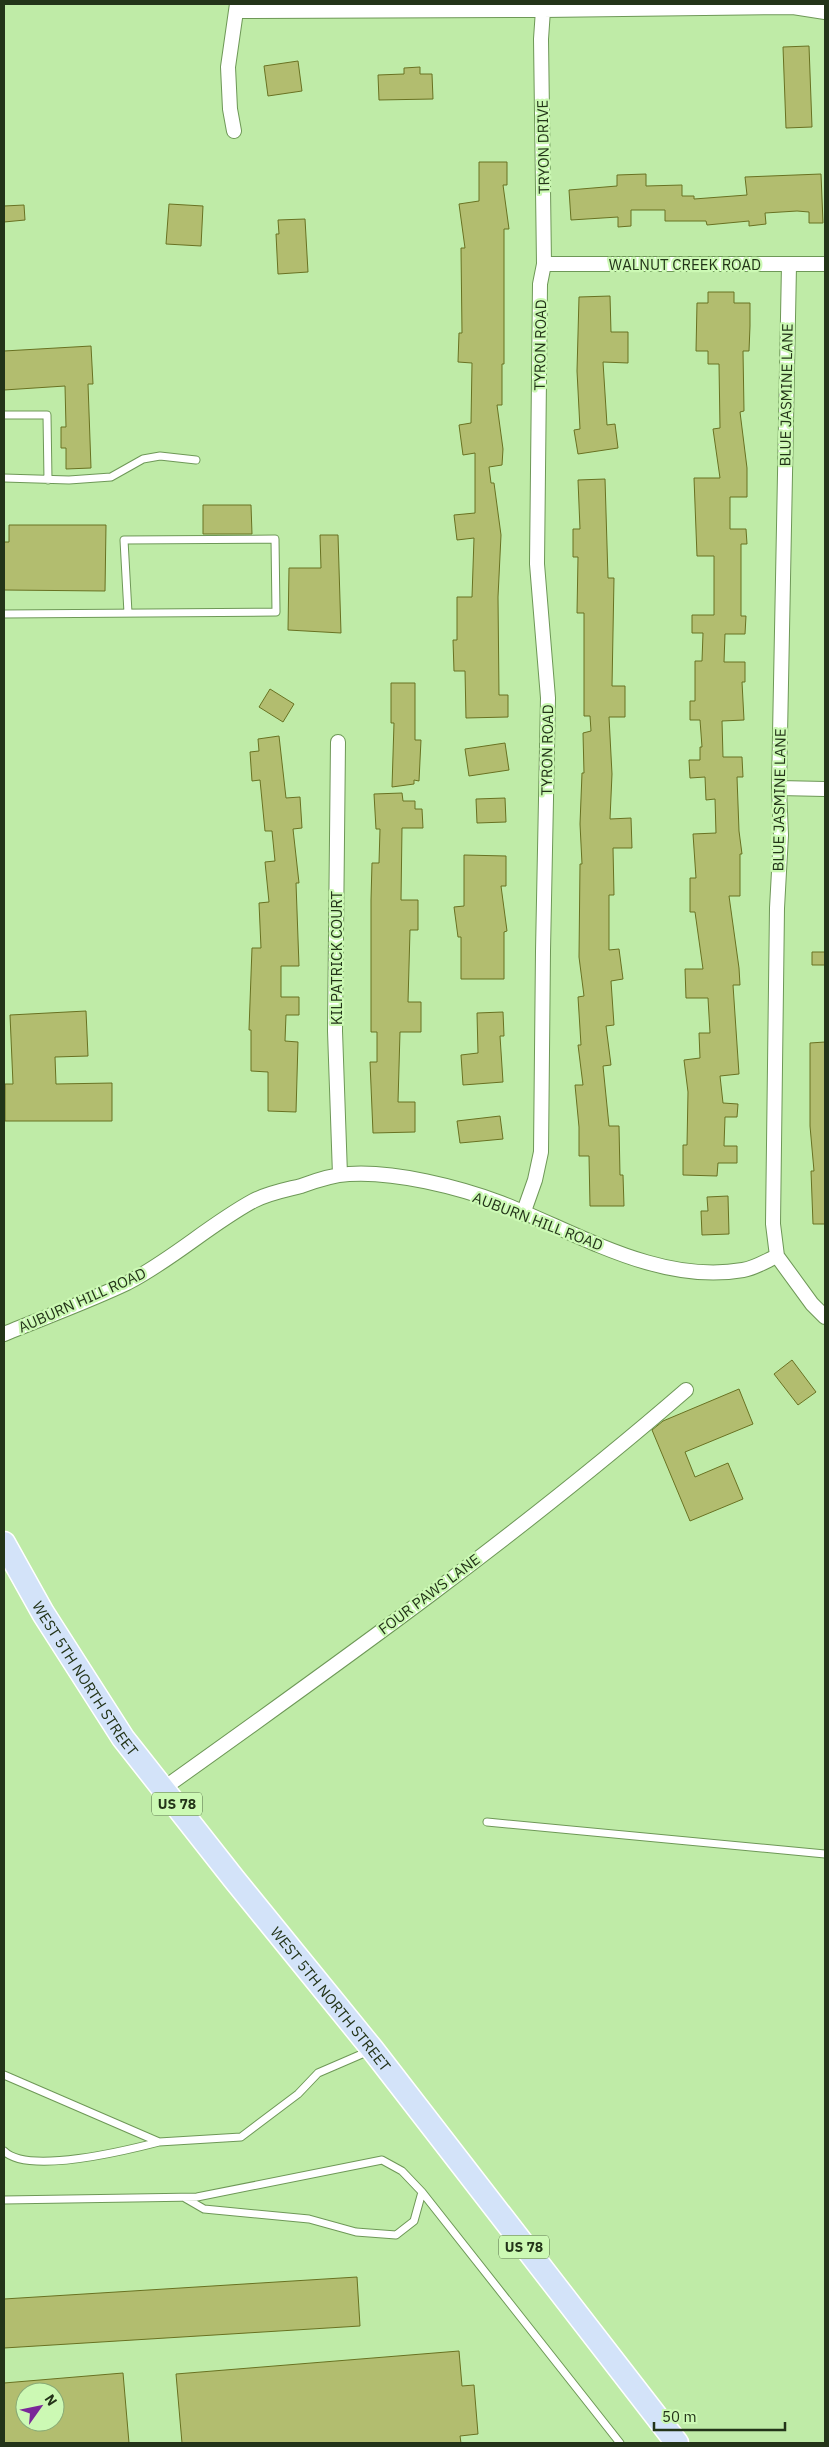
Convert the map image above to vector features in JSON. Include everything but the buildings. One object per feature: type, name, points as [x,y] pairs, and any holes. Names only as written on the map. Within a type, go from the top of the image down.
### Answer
[{"type":"main road","name":"WEST 5TH NORTH STREET","points":[[4,1543],[72,1660],[123,1738],[234,1879],[373,2050],[677,2443]]},
{"type":"street","points":[[234,131],[230,109],[228,68],[237,7],[543,10],[793,7],[825,12]]},
{"type":"street","name":"TRYON DRIVE","points":[[540,284],[544,264],[541,40],[543,10]]},
{"type":"street","name":"WALNUT CREEK ROAD","points":[[544,264],[825,264]]},
{"type":"street","name":"BLUE JASMINE LANE","points":[[788,265],[779,788],[782,835],[776,908],[773,1224],[777,1256],[812,1304],[825,1317]]},
{"type":"street","name":"TYRON ROAD","points":[[523,1214],[535,1180],[541,1152],[542,951],[548,698],[537,564],[540,284]]},
{"type":"street","name":"KILPATRICK COURT","points":[[338,742],[335,1031],[340,1175]]},
{"type":"street","points":[[779,788],[825,789]]},
{"type":"street","name":"AUBURN HILL ROAD","points":[[4,1334],[127,1283],[156,1266],[255,1200],[324,1177],[340,1175],[374,1174],[440,1185],[501,1203],[523,1214],[655,1265],[678,1270],[701,1273],[743,1270],[777,1256]]},
{"type":"street","name":"FOUR PAWS LANE","points":[[164,1788],[405,1613],[615,1452],[686,1390]]},
{"type":"lane","points":[[4,415],[47,415],[48,480]]},
{"type":"lane","points":[[4,478],[48,480],[111,477],[143,458],[160,456],[196,460]]},
{"type":"lane","points":[[4,614],[276,612],[276,539],[124,540],[128,613]]},
{"type":"lane","points":[[487,1822],[825,1854]]},
{"type":"lane","points":[[5,2154],[22,2161],[60,2160],[96,2157],[159,2142],[241,2137],[298,2094],[318,2073],[373,2050]]},
{"type":"lane","points":[[4,2075],[159,2142]]},
{"type":"lane","points":[[4,2200],[197,2197],[382,2160],[402,2171],[422,2192],[620,2443]]},
{"type":"lane","points":[[184,2197],[204,2209],[309,2219],[356,2232],[396,2235],[414,2221],[422,2192]]}]
